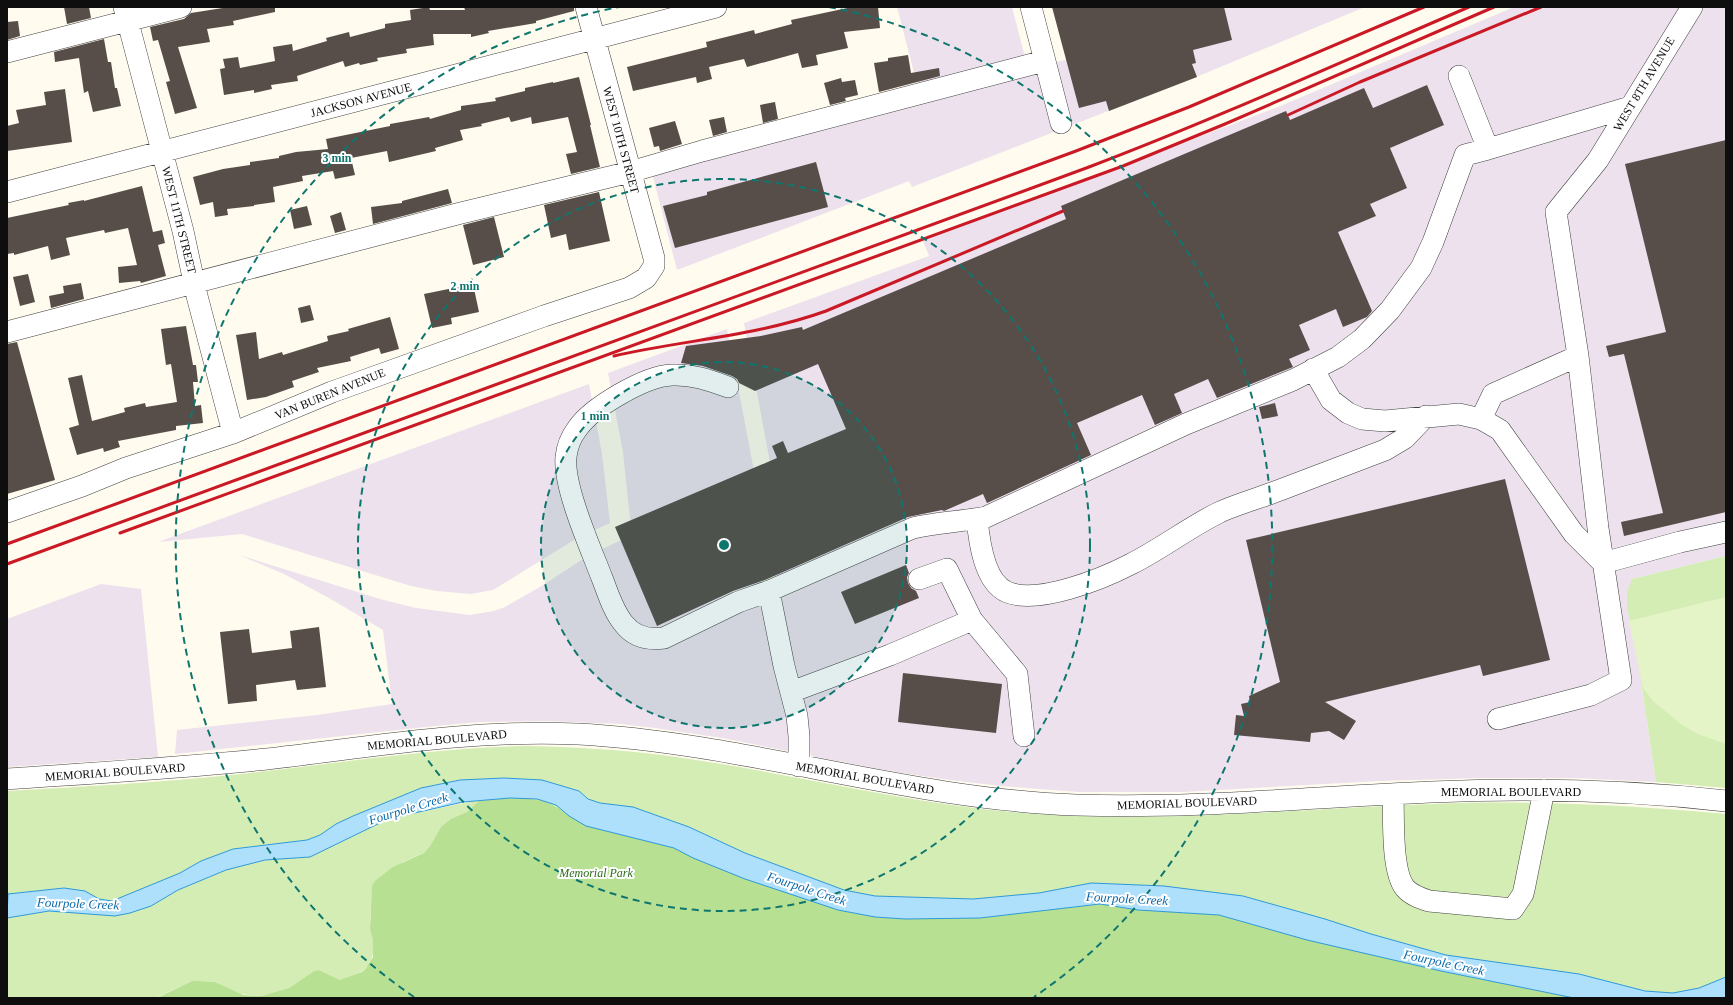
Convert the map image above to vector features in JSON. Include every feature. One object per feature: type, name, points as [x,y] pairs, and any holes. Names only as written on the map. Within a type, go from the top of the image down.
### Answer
[{"type":"street","points":[[7,52],[126,14],[181,7]]},
{"type":"street","name":"WEST 10TH STREET","points":[[586,7],[654,258],[654,266],[651,272]]},
{"type":"street","name":"JACKSON AVENUE","points":[[7,192],[716,7]]},
{"type":"street","points":[[1031,7],[1061,123]]},
{"type":"street","name":"WEST 8TH AVENUE","points":[[1498,719],[1591,694],[1621,680],[1598,528],[1578,356],[1556,212],[1598,160],[1692,7]]},
{"type":"street","name":"WEST 11TH STREET","points":[[126,14],[183,231],[194,282],[233,433]]},
{"type":"street","points":[[7,332],[468,211],[630,172],[702,151],[1044,61]]},
{"type":"street","points":[[1459,76],[1488,149]]},
{"type":"street","points":[[728,387],[703,378],[671,375],[652,378],[607,403],[589,416],[577,428],[570,442],[566,457],[567,474],[572,497],[584,532],[616,613],[624,625],[641,637],[654,640],[664,638],[738,602],[913,528],[933,523],[962,522],[986,517],[1186,424],[1293,380],[1338,357],[1362,339],[1390,310],[1421,268],[1433,242],[1465,155],[1630,107]]},
{"type":"street","name":"VAN BUREN AVENUE","points":[[7,512],[82,486],[126,468],[233,433],[332,392],[544,316],[629,288],[639,284],[651,272]]},
{"type":"street","points":[[1481,419],[1493,394],[1578,356]]},
{"type":"street","points":[[1313,369],[1331,400],[1348,413],[1362,419],[1385,421],[1459,414],[1481,419],[1500,430],[1574,534],[1603,564],[1680,542],[1726,532]]},
{"type":"street","points":[[977,519],[982,550],[989,573],[995,583],[1006,591],[1019,595],[1034,596],[1052,594],[1084,584],[1130,564],[1218,513],[1385,450],[1406,438],[1426,416]]},
{"type":"street","points":[[919,579],[947,569],[972,620],[1017,674],[1024,736]]},
{"type":"street","points":[[769,590],[797,716],[799,766]]},
{"type":"street","points":[[791,692],[883,658],[972,620]]},
{"type":"street","name":"MEMORIAL BOULEVARD","points":[[7,779],[185,767],[458,736],[577,734],[650,740],[962,795],[1072,805],[1183,804],[1501,790],[1544,790],[1655,795],[1726,801]]},
{"type":"street","points":[[1393,794],[1396,863],[1400,880],[1405,888],[1420,898],[1429,901],[1513,909],[1523,894],[1544,790]]},
{"type":"shaded area","points":[[897,7],[1012,7],[1026,61],[918,88]]},
{"type":"shaded area","points":[[1055,7],[1365,7],[1201,75],[912,187],[909,181],[677,270],[652,173],[1068,59]]},
{"type":"shaded area","points":[[1514,7],[1726,7],[1726,556],[1632,579],[1637,654],[1656,782],[1575,778],[1480,778],[1379,781],[1182,792],[1079,792],[1001,786],[950,780],[895,772],[811,756],[764,503],[777,500],[744,323],[929,256],[923,241],[1278,107]]},
{"type":"shaded area","points":[[727,329],[757,487],[744,490],[793,752],[722,738],[655,728],[621,724],[545,721],[480,722],[435,726],[175,754],[177,730],[317,715],[392,704],[383,630],[329,598],[284,574],[239,555],[380,599],[416,608],[470,615],[494,611],[505,607],[540,587],[586,557],[617,542],[632,537],[623,452],[608,373]]},
{"type":"shaded area","points":[[589,384],[602,454],[610,523],[579,537],[493,590],[471,594],[437,591],[411,586],[242,534],[158,542]]},
{"type":"shaded area","points":[[101,584],[141,589],[158,757],[7,767],[7,619]]},
{"type":"green space","points":[[1726,556],[1726,788],[1656,782],[1637,654],[1627,607],[1627,593],[1632,579]]},
{"type":"green space","points":[[1726,597],[1726,744],[1698,734],[1682,725],[1654,702],[1643,688],[1629,621]]},
{"type":"green space","name":"Memorial Park","points":[[526,746],[605,749],[663,755],[729,765],[914,799],[1007,812],[1054,815],[1102,817],[1197,816],[1472,803],[1581,804],[1726,814],[1726,983],[1671,998],[1623,998],[1368,953],[474,998],[469,811],[441,827],[424,853],[403,862],[372,886],[370,927],[374,947],[373,955],[366,967],[361,972],[348,978],[340,980],[319,970],[314,971],[289,988],[261,996],[239,994],[215,982],[192,981],[156,998],[7,998],[7,918],[49,911],[115,916],[151,906],[178,890],[226,870],[265,860],[310,857],[388,819],[469,802],[469,780],[458,780],[429,786],[387,804],[353,823],[283,849],[146,894],[105,902],[7,905],[7,791],[114,785],[195,778],[450,750]]},
{"type":"green space","points":[[510,798],[535,800],[548,803],[562,810],[569,816],[674,848],[693,858],[745,879],[838,910],[875,917],[905,919],[980,918],[1100,904],[1138,910],[1219,915],[1307,940],[1441,971],[1574,998],[157,998],[192,981],[215,982],[243,995],[261,996],[289,988],[314,971],[319,970],[340,980],[362,972],[373,957],[373,940],[370,929],[372,886],[376,880],[393,867],[424,853],[441,827],[451,819],[467,812],[479,801]]},
{"type":"water","name":"Fourpole Creek","points":[[504,778],[542,780],[579,791],[588,799],[600,803],[633,807],[689,827],[745,853],[844,890],[875,896],[973,899],[1039,893],[1091,883],[1164,886],[1243,896],[1446,955],[1579,974],[1645,991],[1673,993],[1699,988],[1726,977],[1726,998],[1574,998],[1441,971],[1307,940],[1219,915],[1138,910],[1100,904],[980,918],[905,919],[875,917],[838,910],[745,879],[693,858],[674,848],[586,826],[569,816],[556,805],[537,799],[510,798],[463,802],[388,819],[310,857],[265,860],[226,870],[178,890],[151,906],[130,913],[115,916],[49,911],[7,918],[8,894],[64,888],[85,891],[99,899],[112,901],[180,873],[201,861],[233,849],[307,840],[320,835],[336,824],[353,816],[421,788],[460,780]]},
{"type":"building","points":[[64,7],[89,7],[91,18],[67,24]]},
{"type":"building","points":[[229,7],[275,7],[275,12],[233,21],[234,25],[207,29],[210,42],[178,47],[197,108],[175,114],[166,82],[170,81],[158,40],[153,41],[150,27],[184,19],[191,13]]},
{"type":"building","points":[[429,7],[430,10],[465,10],[464,7],[574,7],[574,11],[536,21],[536,23],[488,31],[489,33],[471,37],[471,34],[433,34],[434,45],[406,49],[407,53],[377,58],[378,61],[360,65],[359,63],[345,67],[343,61],[297,76],[298,81],[271,85],[272,89],[254,93],[254,90],[224,95],[220,69],[225,68],[223,59],[238,57],[240,68],[275,61],[273,47],[292,44],[293,51],[327,41],[326,38],[349,32],[350,37],[385,28],[385,24],[411,20],[410,10]]},
{"type":"building","points":[[852,7],[878,7],[880,28],[844,32],[848,48],[816,55],[818,65],[802,68],[798,53],[747,67],[744,59],[709,67],[712,79],[697,83],[696,77],[633,91],[627,67],[707,47],[706,42],[754,30],[755,34],[792,24],[791,20]]},
{"type":"building","points":[[1052,7],[1224,7],[1232,40],[1193,50],[1196,63],[1192,64],[1197,77],[1109,111],[1106,101],[1079,108]]},
{"type":"building","points":[[18,21],[20,36],[7,40],[7,22]]},
{"type":"building","points":[[104,39],[108,62],[111,62],[115,88],[117,88],[121,106],[93,112],[88,91],[84,93],[79,58],[55,62],[54,52]]},
{"type":"building","points":[[908,55],[911,73],[939,68],[940,76],[879,92],[874,63],[888,61],[888,58]]},
{"type":"building","points":[[579,77],[600,167],[571,174],[566,154],[577,152],[568,117],[532,124],[531,117],[511,122],[509,117],[481,124],[482,126],[460,130],[463,140],[435,148],[436,151],[389,162],[387,151],[351,158],[355,175],[335,179],[333,171],[302,176],[303,181],[273,187],[275,202],[227,209],[228,215],[215,217],[213,202],[200,205],[193,177],[223,169],[250,165],[250,162],[279,158],[279,156],[296,152],[328,149],[326,139],[390,126],[390,124],[429,117],[430,119],[461,110],[461,106],[496,101],[495,98],[525,91],[525,88]]},
{"type":"building","points":[[841,78],[842,82],[855,80],[858,95],[845,98],[846,101],[830,105],[824,83]]},
{"type":"building","points":[[1427,85],[1444,125],[1390,148],[1407,188],[1370,204],[1376,216],[1338,232],[1372,311],[1367,317],[1343,327],[1336,309],[1299,325],[1310,350],[1289,359],[1293,367],[1217,398],[1208,379],[1174,394],[1182,413],[1155,425],[1142,395],[1077,423],[1091,455],[987,503],[983,494],[944,511],[942,510],[908,517],[765,580],[733,591],[657,626],[615,527],[777,458],[772,446],[783,441],[788,453],[846,429],[818,364],[755,391],[739,383],[737,379],[732,376],[703,366],[681,363],[686,346],[761,336],[802,327],[803,330],[1066,219],[1061,206],[1286,111],[1290,120],[1364,88],[1373,108]]},
{"type":"building","points":[[65,89],[72,142],[7,151],[7,126],[19,123],[16,110],[46,105],[44,92]]},
{"type":"building","points":[[775,102],[778,119],[763,123],[760,105]]},
{"type":"building","points":[[724,117],[727,132],[713,136],[709,120]]},
{"type":"building","points":[[675,121],[682,144],[660,151],[659,146],[654,147],[649,128]]},
{"type":"building","points":[[1726,140],[1726,512],[1624,536],[1621,522],[1663,513],[1624,354],[1609,357],[1606,346],[1666,332],[1625,164]]},
{"type":"building","points":[[816,162],[828,207],[675,248],[663,206],[707,195],[707,192]]},
{"type":"building","points":[[142,186],[153,232],[162,230],[165,243],[158,245],[166,276],[141,283],[140,281],[119,283],[118,267],[137,265],[128,228],[105,233],[104,230],[66,238],[70,255],[51,260],[48,246],[14,255],[14,253],[7,254],[7,218],[69,205],[68,203],[84,201]]},
{"type":"building","points":[[448,189],[452,203],[373,224],[371,207],[402,203],[402,201]]},
{"type":"building","points":[[599,192],[610,241],[569,250],[566,234],[551,238],[544,205]]},
{"type":"building","points":[[307,206],[312,225],[294,229],[290,210]]},
{"type":"building","points":[[341,212],[346,230],[335,233],[330,216]]},
{"type":"building","points":[[494,217],[504,257],[473,265],[463,225]]},
{"type":"building","points":[[28,274],[35,302],[20,306],[13,277]]},
{"type":"building","points":[[81,283],[84,299],[51,308],[49,296],[64,293],[63,286]]},
{"type":"building","points":[[473,284],[479,312],[451,318],[452,324],[432,328],[424,294]]},
{"type":"building","points":[[310,305],[314,320],[301,323],[298,308]]},
{"type":"building","points":[[390,317],[399,349],[381,354],[379,348],[350,357],[351,361],[317,368],[319,372],[292,381],[294,387],[266,397],[247,400],[236,335],[256,332],[259,359],[282,352],[283,355],[328,341],[327,336],[349,331],[348,329]]},
{"type":"building","points":[[186,326],[193,365],[196,365],[198,382],[193,382],[195,406],[201,405],[203,423],[176,426],[176,430],[118,441],[120,447],[104,452],[103,448],[77,455],[69,428],[79,425],[68,378],[82,375],[92,421],[125,412],[124,408],[145,403],[146,407],[177,402],[171,364],[166,365],[161,329]]},
{"type":"building","points":[[17,342],[55,480],[7,494],[7,344]]},
{"type":"building","points":[[1275,403],[1278,416],[1262,419],[1259,407]]},
{"type":"building","points":[[1505,479],[1550,660],[1483,676],[1480,665],[1325,702],[1356,721],[1344,740],[1329,731],[1311,733],[1310,742],[1234,735],[1236,715],[1244,716],[1241,704],[1250,702],[1249,696],[1280,682],[1246,540]]},
{"type":"building","points":[[906,565],[909,573],[907,577],[908,583],[911,588],[916,591],[919,598],[855,624],[841,592]]},
{"type":"building","points":[[319,627],[326,687],[297,690],[295,680],[256,685],[257,701],[228,704],[220,632],[249,629],[252,653],[292,648],[290,631]]},
{"type":"building","points":[[903,673],[1002,684],[996,733],[898,722]]},
{"type":"railway","points":[[7,544],[1076,151],[1189,107],[1424,7]]},
{"type":"railway","points":[[7,564],[1089,167],[1233,109],[1469,7]]},
{"type":"railway","points":[[120,533],[1123,166],[1225,124],[1494,7]]},
{"type":"railway","points":[[1288,115],[1360,82],[1541,7]]},
{"type":"railway","points":[[614,356],[640,350],[747,332],[826,311],[1063,211]]}]
